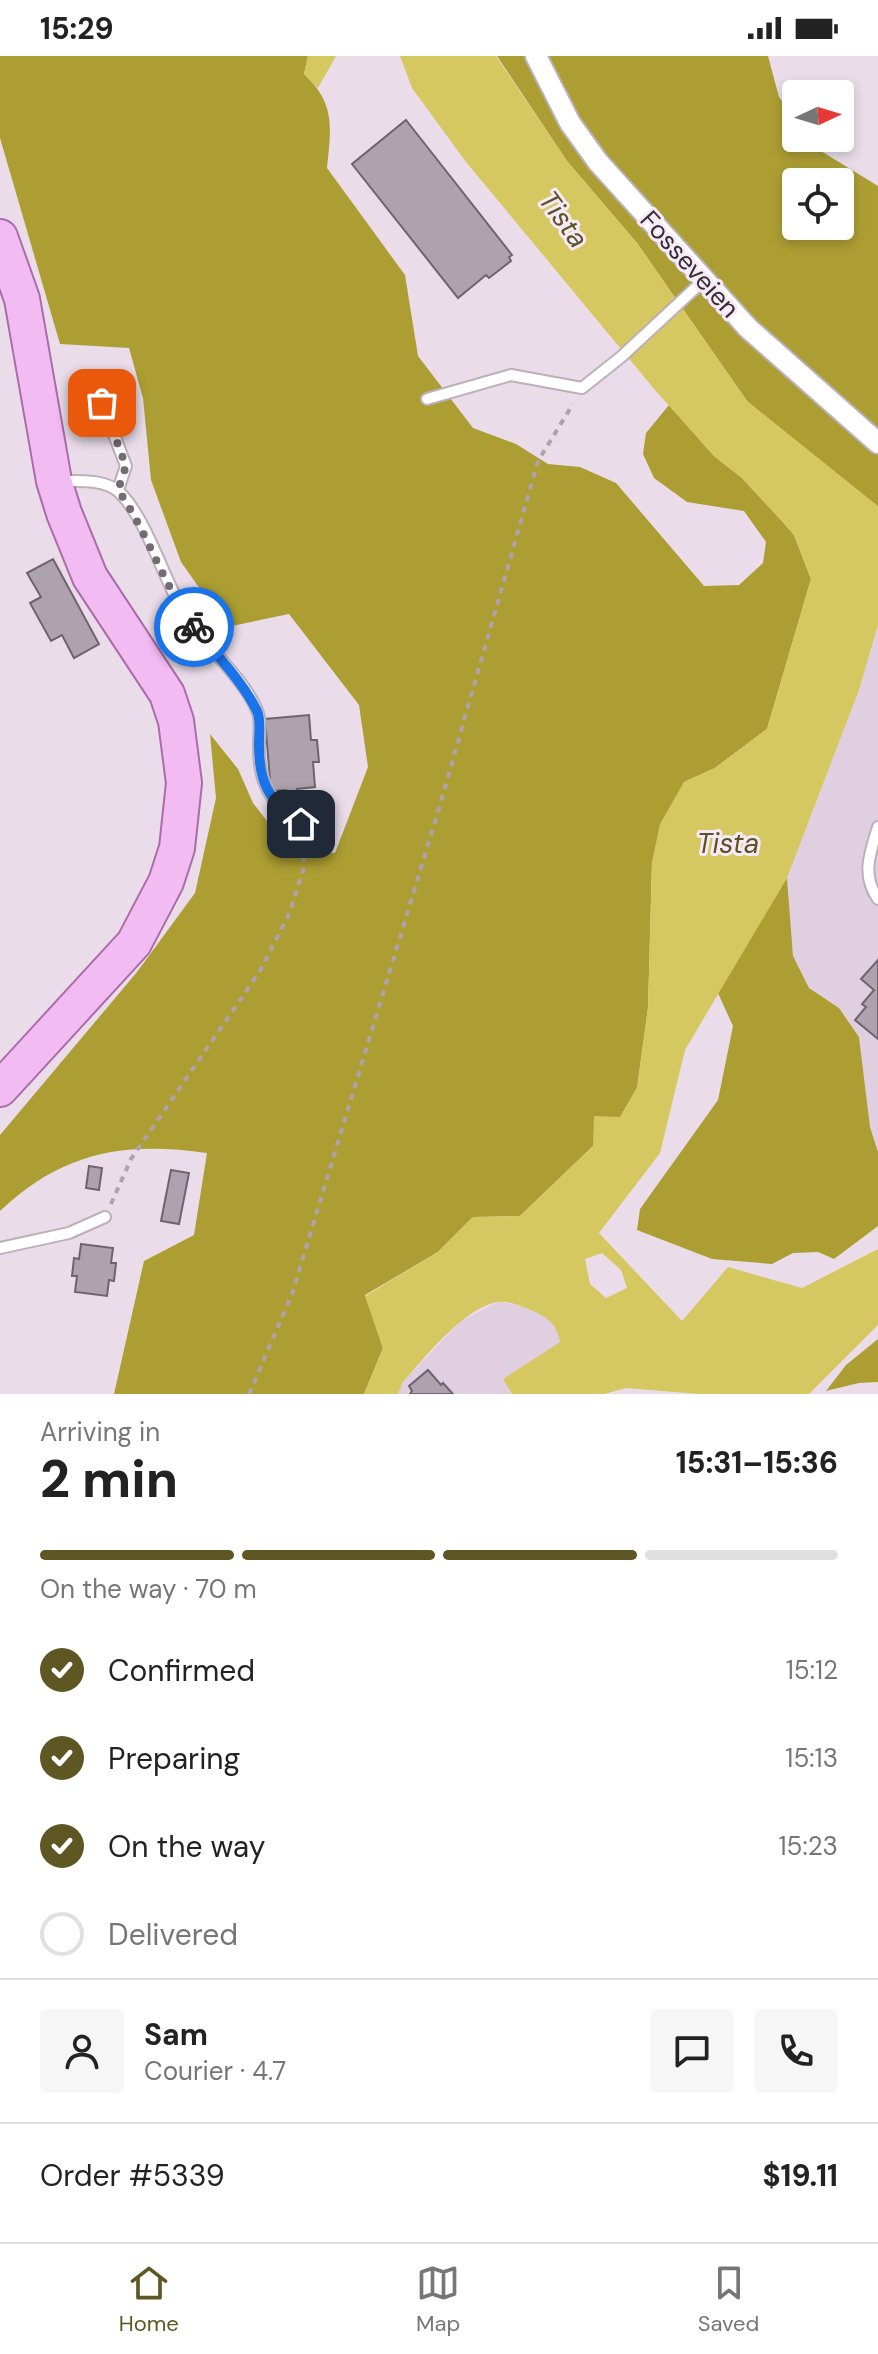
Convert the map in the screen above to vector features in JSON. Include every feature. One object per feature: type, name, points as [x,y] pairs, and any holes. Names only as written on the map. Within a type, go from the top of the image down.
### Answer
[{"type":"main road","points":[[0,237],[22,299],[54,481],[64,513],[90,577],[167,694],[181,747],[184,783],[177,848],[166,882],[134,943],[0,1089]]},
{"type":"street","name":"Fosseveien","points":[[536,56],[570,123],[598,162],[767,346],[878,443]]},
{"type":"lane","points":[[427,399],[511,375],[582,388],[621,357],[705,279]]},
{"type":"lane","points":[[100,381],[102,403],[126,466],[118,490]]},
{"type":"lane","points":[[54,481],[91,482],[118,490],[138,519],[183,612],[244,689],[259,714],[258,766],[266,790],[281,810],[301,824]]},
{"type":"lane","points":[[878,827],[867,862],[868,877],[878,899]]},
{"type":"lane","points":[[0,1248],[69,1233],[105,1217]]},
{"type":"path","points":[[249,1394],[292,1294],[440,805],[538,461],[582,388]]},
{"type":"path","points":[[105,1217],[131,1159],[260,971],[290,912],[304,867],[301,824]]},
{"type":"shaded area","points":[[0,56],[308,56],[304,74],[322,96],[329,117],[327,168],[405,275],[418,356],[473,428],[516,444],[548,464],[580,467],[616,483],[704,586],[739,585],[763,563],[766,542],[744,511],[687,502],[654,478],[643,454],[646,433],[669,405],[714,456],[742,478],[794,535],[811,579],[767,729],[715,768],[684,782],[652,862],[648,1008],[637,1088],[620,1117],[520,1216],[473,1217],[438,1252],[365,1295],[383,1348],[364,1394],[114,1394],[144,1261],[194,1235],[207,1153],[148,1149],[96,1155],[47,1175],[0,1211],[0,1135],[137,972],[195,893],[216,798],[210,734],[238,769],[253,803],[287,847],[335,853],[368,767],[359,705],[289,614],[227,627],[181,562],[151,480],[143,398],[129,348],[60,344],[0,138]]},
{"type":"shaded area","points":[[497,56],[768,56],[782,101],[782,152],[823,152],[849,168],[782,168],[782,240],[854,240],[854,171],[878,186],[878,523],[747,401],[637,243],[567,161]]},
{"type":"shaded area","points":[[878,625],[878,1152],[870,1127],[859,1037],[839,1008],[809,988],[793,956],[787,878],[859,690]]},
{"type":"shaded area","points":[[787,878],[793,956],[809,988],[839,1008],[859,1037],[870,1127],[878,1152],[878,1226],[834,1259],[818,1252],[793,1253],[772,1264],[712,1259],[637,1230],[640,1209],[718,1100],[733,1026],[717,991],[758,912]]},
{"type":"shaded area","points":[[498,1302],[519,1305],[545,1316],[558,1329],[560,1342],[504,1379],[512,1394],[398,1394],[403,1382],[461,1321]]},
{"type":"shaded area","points":[[878,1339],[878,1382],[826,1391],[846,1365]]},
{"type":"water","points":[[308,56],[336,56],[318,88],[304,74]]},
{"type":"water","name":"Tista","points":[[400,56],[496,56],[567,161],[637,243],[747,401],[878,506],[878,625],[859,690],[787,878],[685,1050],[660,1153],[599,1233],[682,1321],[728,1267],[802,1288],[878,1249],[878,1325],[809,1394],[698,1394],[626,1388],[604,1394],[512,1394],[503,1379],[560,1342],[554,1327],[544,1316],[511,1303],[497,1302],[484,1306],[459,1323],[403,1382],[398,1394],[364,1394],[383,1348],[365,1296],[438,1252],[473,1217],[520,1216],[593,1146],[594,1116],[620,1117],[637,1088],[648,1008],[652,862],[660,824],[684,782],[715,768],[767,729],[811,579],[794,535],[742,478],[714,456],[655,390],[466,162],[412,88]],"holes":[[[602,1253],[621,1270],[627,1288],[606,1298],[590,1284],[585,1259]]]},
{"type":"building","points":[[406,120],[512,255],[509,257],[511,261],[489,278],[486,275],[458,298],[352,164]]},
{"type":"building","points":[[53,559],[99,644],[74,658],[62,635],[51,641],[30,603],[41,597],[27,573]]},
{"type":"building","points":[[309,715],[311,740],[317,740],[319,762],[313,762],[315,787],[297,789],[298,795],[286,796],[286,790],[271,791],[265,719]]},
{"type":"building","points":[[878,960],[878,1039],[855,1020],[866,1007],[862,1004],[874,990],[861,979]]},
{"type":"building","points":[[89,1166],[102,1168],[99,1190],[86,1188]]},
{"type":"building","points":[[171,1170],[189,1173],[179,1224],[161,1221]]},
{"type":"building","points":[[81,1244],[113,1248],[111,1263],[116,1263],[114,1281],[109,1280],[107,1296],[75,1292],[77,1276],[72,1276],[74,1258],[79,1259]]},
{"type":"building","points":[[428,1370],[453,1394],[410,1394],[409,1386]]},
{"type":"way so far","points":[[102,403],[126,466],[118,490],[138,519],[183,612],[194,627]]},
{"type":"route","points":[[194,627],[244,689],[259,714],[258,766],[266,790],[281,810],[301,824]]}]
